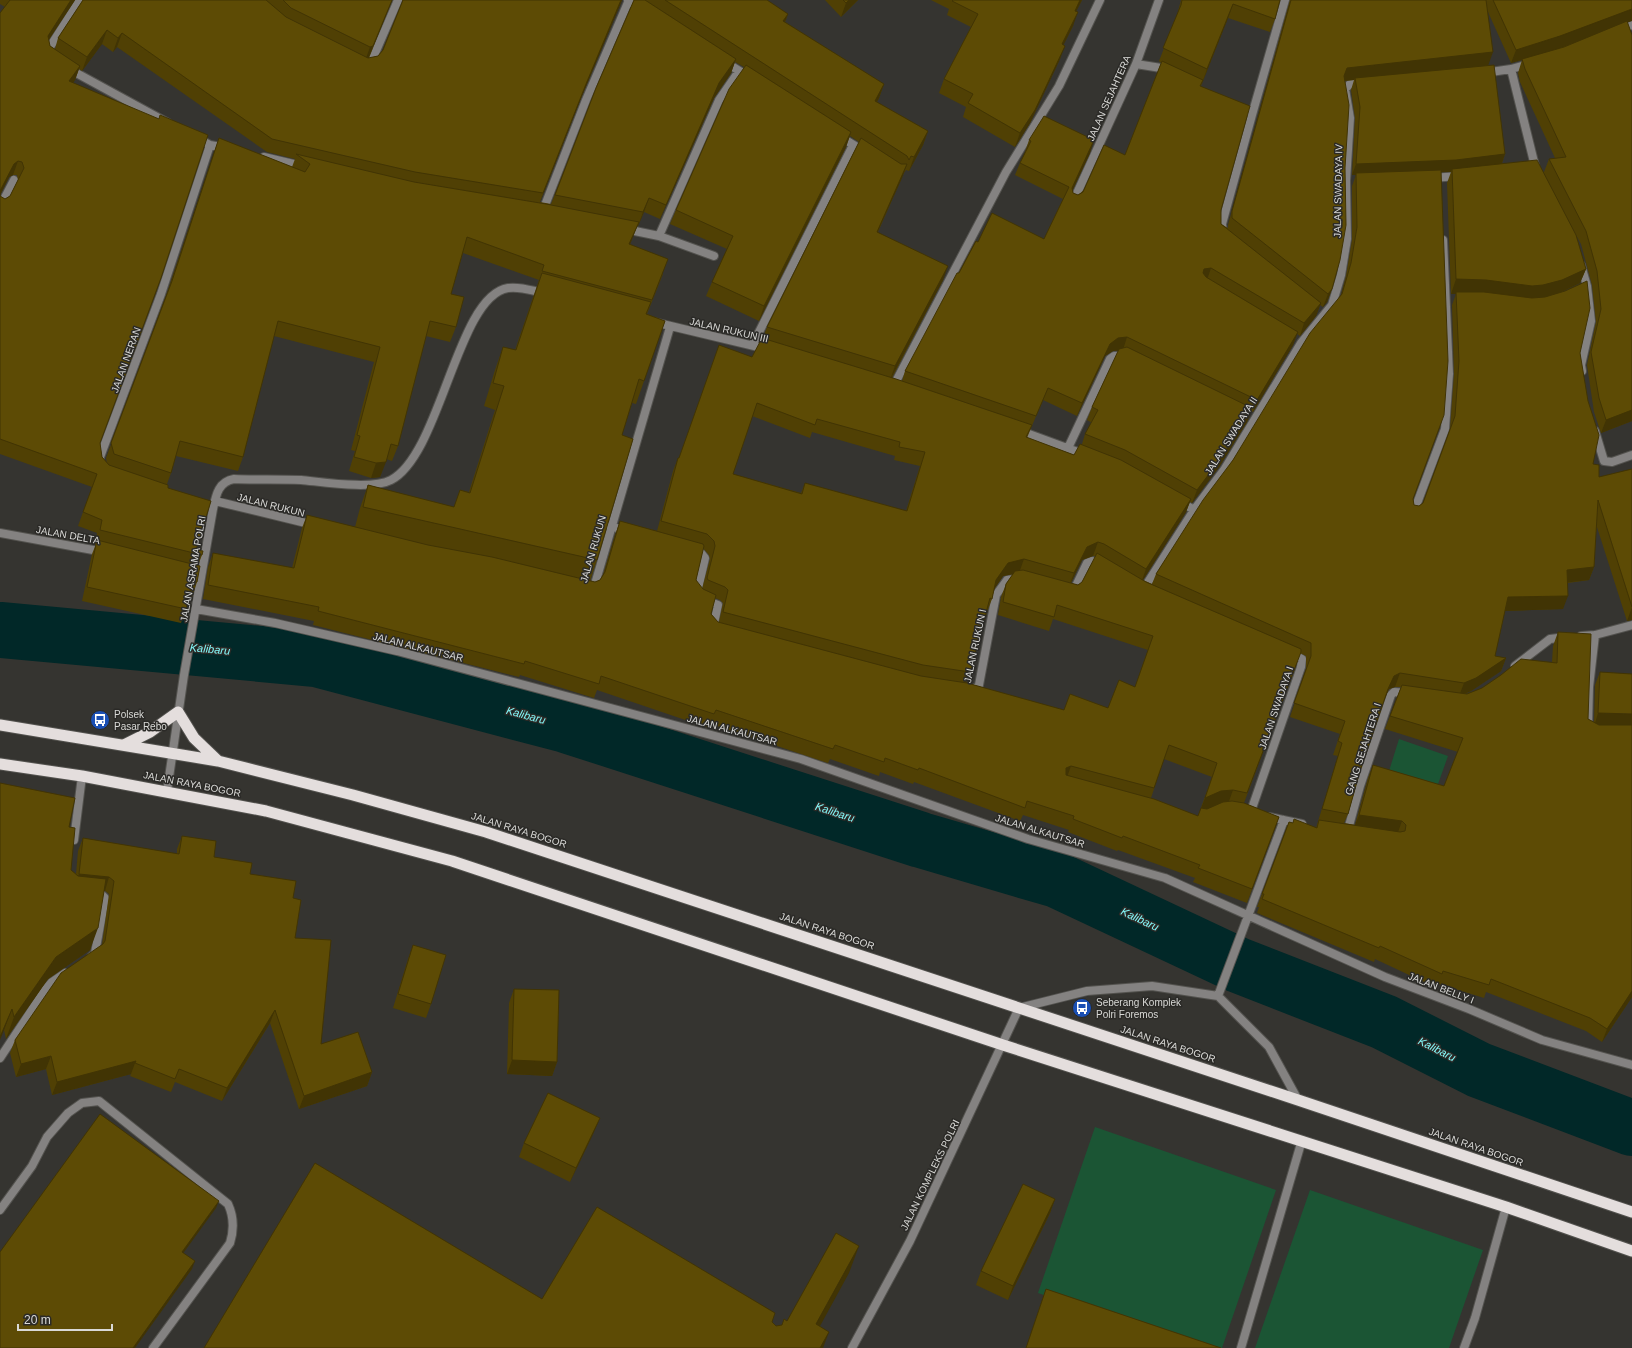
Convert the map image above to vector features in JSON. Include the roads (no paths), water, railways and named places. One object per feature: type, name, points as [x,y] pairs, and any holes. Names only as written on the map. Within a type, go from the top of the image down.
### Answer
[{"type":"highway","points":[[124,745],[150,732],[178,712],[194,738],[218,761]]},
{"type":"highway","name":"JALAN RAYA BOGOR","points":[[0,725],[218,761],[353,795],[486,832],[1632,1212]]},
{"type":"highway","name":"JALAN RAYA BOGOR","points":[[0,764],[82,776],[167,791],[266,811],[452,861],[1003,1045],[1302,1140],[1506,1207],[1632,1251]]},
{"type":"street","points":[[80,0],[48,50],[48,55],[77,75],[175,126]]},
{"type":"street","points":[[358,63],[365,66],[371,65],[373,62],[398,0]]},
{"type":"street","points":[[542,213],[586,100],[629,0],[648,13]]},
{"type":"street","points":[[893,388],[1006,172],[1059,86],[1100,0]]},
{"type":"street","name":"JALAN SEJAHTERA","points":[[1074,202],[1136,64],[1159,0]]},
{"type":"street","points":[[1228,239],[1222,234],[1222,224],[1285,0]]},
{"type":"street","points":[[1612,33],[1632,25]]},
{"type":"street","points":[[720,58],[759,84]]},
{"type":"street","points":[[1472,74],[1512,70],[1534,62]]},
{"type":"street","points":[[1136,64],[1161,68],[1175,75]]},
{"type":"street","points":[[1512,70],[1531,168],[1542,181]]},
{"type":"street","points":[[659,236],[720,100],[739,71]]},
{"type":"street","name":"JALAN SWADAYA IV","points":[[1320,312],[1332,305],[1341,275],[1346,246],[1350,181],[1350,118],[1344,89],[1350,84],[1372,82]]},
{"type":"street","points":[[1228,103],[1248,111],[1252,115]]},
{"type":"street","points":[[832,132],[872,158]]},
{"type":"street","points":[[189,134],[210,145],[233,150]]},
{"type":"street","name":"JALAN NERAN","points":[[104,471],[101,468],[100,457],[161,294],[210,145]]},
{"type":"street","points":[[753,344],[852,145]]},
{"type":"street","points":[[256,156],[309,168]]},
{"type":"street","points":[[1425,178],[1441,181],[1467,175]]},
{"type":"street","points":[[0,207],[14,180]]},
{"type":"street","points":[[618,228],[659,236],[714,256]]},
{"type":"street","points":[[1413,514],[1445,429],[1449,374],[1449,299],[1443,230]]},
{"type":"street","points":[[1578,253],[1583,288],[1591,321],[1581,365],[1583,379]]},
{"type":"street","name":"JALAN ASRAMA POLRI","points":[[167,791],[178,712],[196,609],[198,575],[211,506],[221,485],[234,479],[300,480],[360,485],[390,480],[400,473],[420,446],[459,352],[475,319],[489,298],[508,288],[522,288],[553,295]]},
{"type":"street","name":"JALAN SWADAYA II","points":[[1143,589],[1194,510],[1224,470],[1250,417],[1297,341],[1320,312]]},
{"type":"street","name":"JALAN RUKUN III","points":[[648,321],[753,344],[775,351]]},
{"type":"street","name":"JALAN RUKUN","points":[[581,588],[593,589],[610,526],[670,326]]},
{"type":"street","points":[[1068,448],[1110,359],[1119,355],[1130,358]]},
{"type":"street","points":[[1591,420],[1604,461],[1612,462],[1632,455]]},
{"type":"street","points":[[1006,426],[1097,459]]},
{"type":"street","points":[[1173,498],[1194,510]]},
{"type":"street","name":"JALAN RUKUN","points":[[211,506],[325,528]]},
{"type":"street","points":[[610,526],[633,533]]},
{"type":"street","name":"JALAN DELTA","points":[[0,534],[109,553]]},
{"type":"street","points":[[686,549],[701,553],[705,558],[696,592],[700,598],[718,605],[712,628],[721,632]]},
{"type":"street","points":[[1063,591],[1073,592],[1089,562],[1096,562],[1110,568]]},
{"type":"street","name":"JALAN RUKUN I","points":[[962,691],[974,692],[979,685],[996,595],[1007,580],[1018,578],[1025,580]]},
{"type":"street","name":"JALAN ALKAUTSAR","points":[[196,609],[275,623],[397,651],[801,759],[1028,839],[1165,878],[1249,915]]},
{"type":"street","points":[[1510,670],[1550,639],[1595,635],[1632,626]]},
{"type":"street","points":[[1594,733],[1588,730],[1588,722],[1589,687],[1595,635]]},
{"type":"street","name":"JALAN SWADAYA I","points":[[1283,650],[1300,658],[1301,667],[1246,813],[1284,820]]},
{"type":"street","name":"GANG SEJAHTERA I","points":[[1347,833],[1360,786],[1392,695],[1394,692],[1420,695]]},
{"type":"street","points":[[72,851],[82,776]]},
{"type":"street","points":[[1218,996],[1238,947],[1284,820],[1313,827]]},
{"type":"street","points":[[81,962],[95,953],[105,898],[102,895],[87,893]]},
{"type":"street","name":"JALAN BELLY I","points":[[1249,915],[1385,977],[1469,1009],[1542,1040],[1632,1065]]},
{"type":"street","points":[[0,1058],[45,990],[52,982],[69,970]]},
{"type":"street","points":[[1019,1008],[1087,991],[1152,986],[1218,996],[1269,1047],[1298,1100]]},
{"type":"street","name":"JALAN KOMPLEKS POLRI","points":[[852,1348],[910,1241],[1019,1008]]},
{"type":"street","points":[[0,1210],[32,1166],[47,1137],[68,1113],[82,1103],[99,1101],[228,1204],[233,1214],[232,1236],[230,1243],[153,1348]]},
{"type":"street","points":[[1241,1348],[1302,1140]]},
{"type":"street","points":[[1464,1348],[1475,1318],[1506,1207]]},
{"type":"waterway","name":"Kalibaru","points":[[0,630],[316,659],[566,725],[921,840],[1057,880],[1238,965],[1384,1022],[1479,1070],[1632,1128]]},
{"type":"place","name":"Polsek Pasar Rebo","points":[[100,720]]},
{"type":"place","name":"Seberang Komplek Polri Foremos","points":[[1082,1008]]}]
